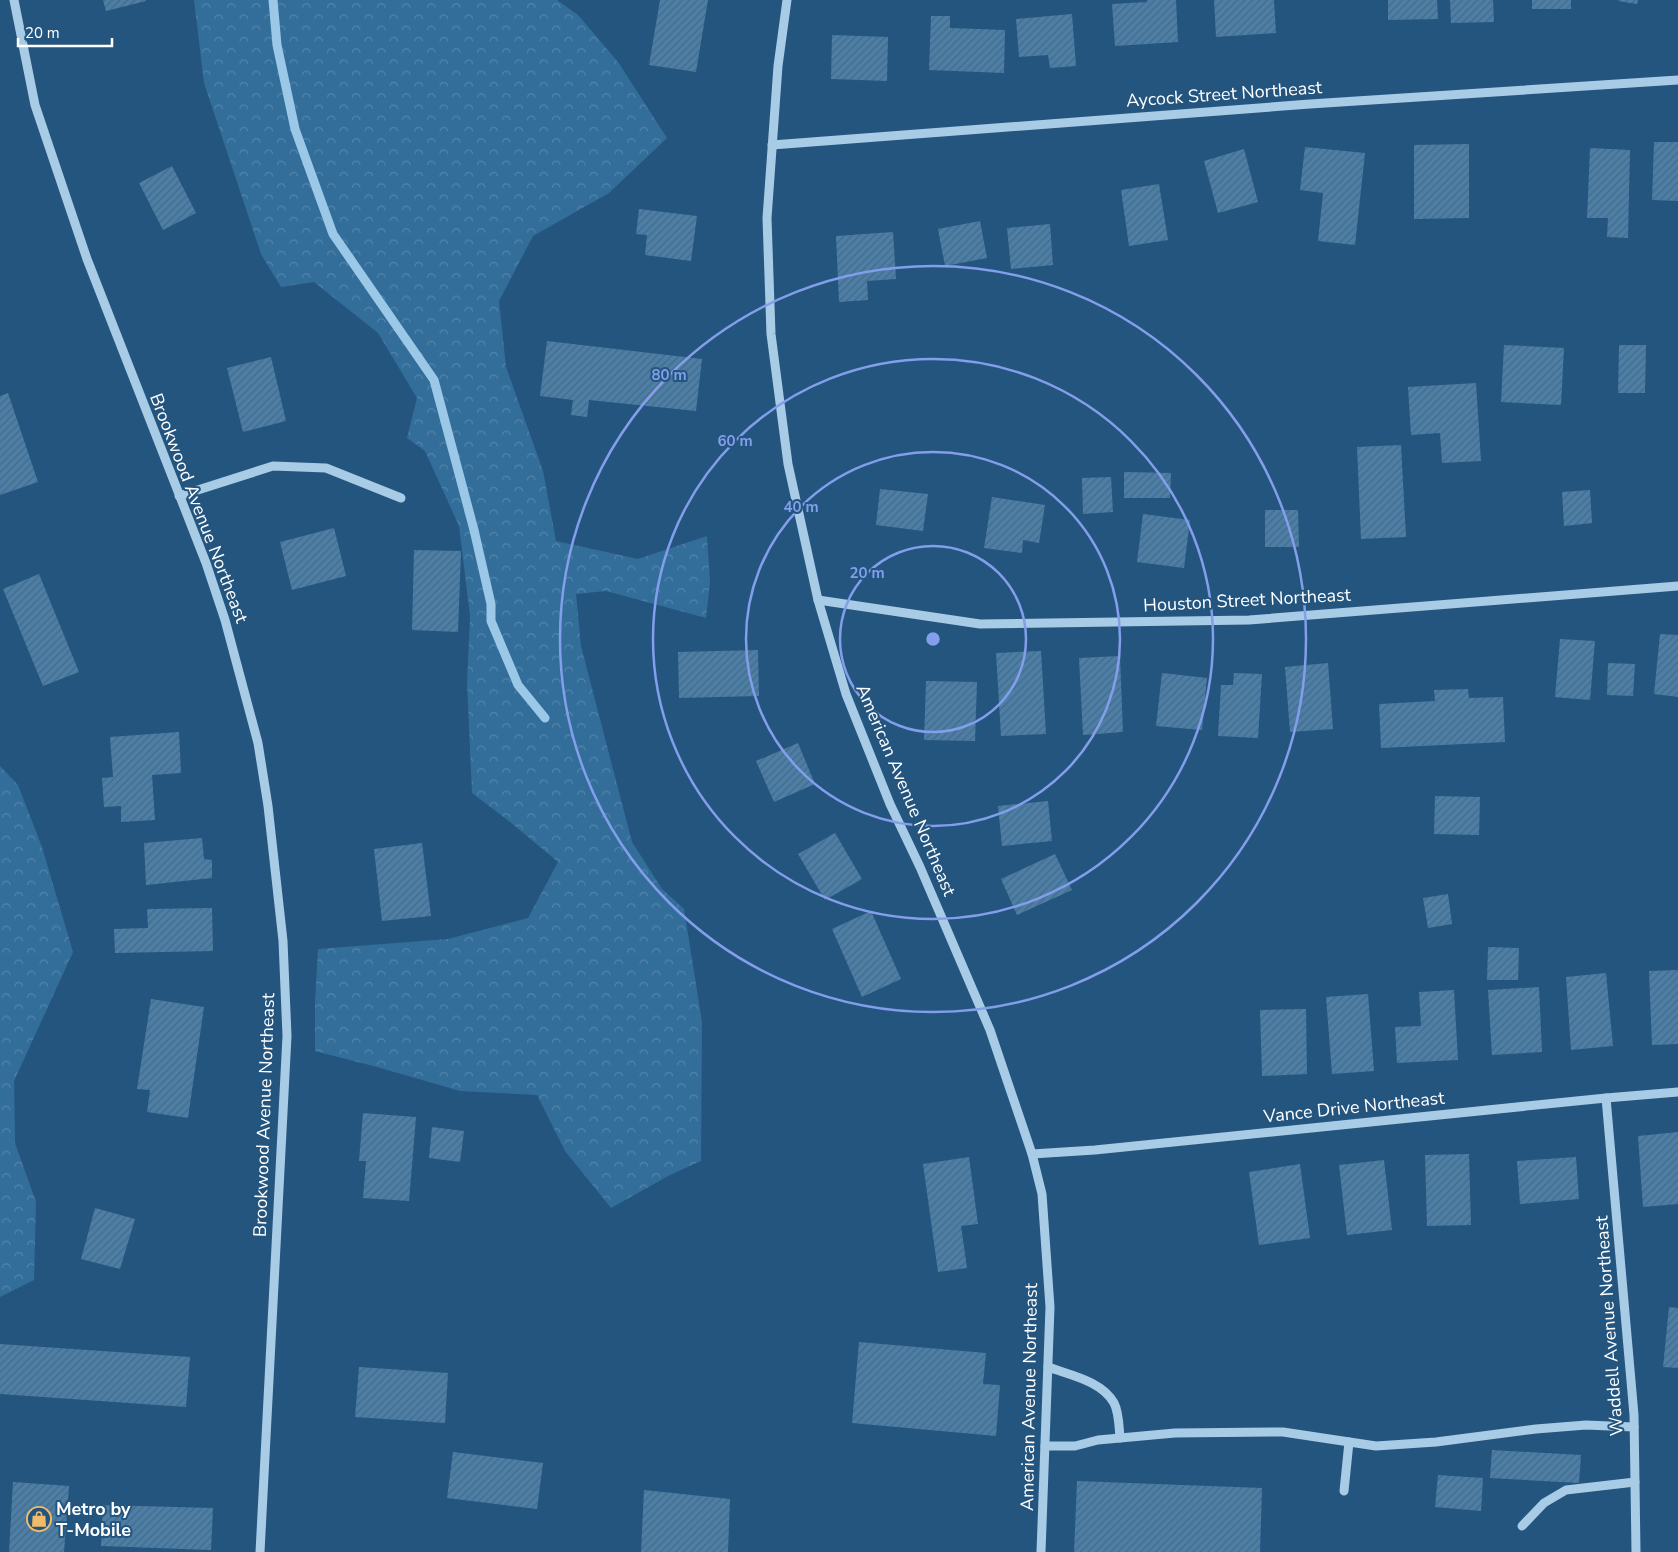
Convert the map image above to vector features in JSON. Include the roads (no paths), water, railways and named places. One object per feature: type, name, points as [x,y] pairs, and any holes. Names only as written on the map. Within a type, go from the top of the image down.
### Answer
[{"type":"street","name":"Brookwood Avenue Northeast","points":[[14,0],[35,105],[87,259],[206,563],[225,620],[258,743],[268,806],[283,941],[287,1036],[260,1552]]},
{"type":"street","name":"American Avenue Northeast","points":[[787,0],[778,66],[767,218],[771,334],[788,464],[818,600],[846,694],[890,804],[920,867],[990,1030],[1032,1154],[1042,1194],[1050,1307],[1041,1552]]},
{"type":"street","name":"Aycock Street Northeast","points":[[772,144],[1310,104],[1678,80]]},
{"type":"street","points":[[179,496],[273,466],[326,468],[402,498]]},
{"type":"street","name":"Houston Street Northeast","points":[[818,600],[980,624],[1229,620],[1678,586]]},
{"type":"street","name":"Vance Drive Northeast","points":[[1032,1154],[1095,1150],[1678,1092]]},
{"type":"street","name":"Waddell Avenue Northeast","points":[[1606,1098],[1634,1414],[1636,1552]]},
{"type":"street","points":[[1048,1367],[1082,1379],[1103,1390],[1114,1404],[1120,1438]]},
{"type":"street","points":[[1045,1446],[1075,1446],[1098,1440],[1175,1433],[1283,1432],[1376,1446],[1436,1442],[1536,1429],[1586,1425],[1634,1427]]},
{"type":"street","points":[[1344,1491],[1349,1442]]},
{"type":"street","points":[[1522,1526],[1544,1503],[1566,1490],[1635,1482]]},
{"type":"waterway","points":[[273,0],[277,45],[295,129],[333,234],[434,380],[474,530],[491,604],[491,621],[518,685],[545,718]]},
{"type":"place","name":"Metro by T-Mobile","points":[[39,1519]]}]
